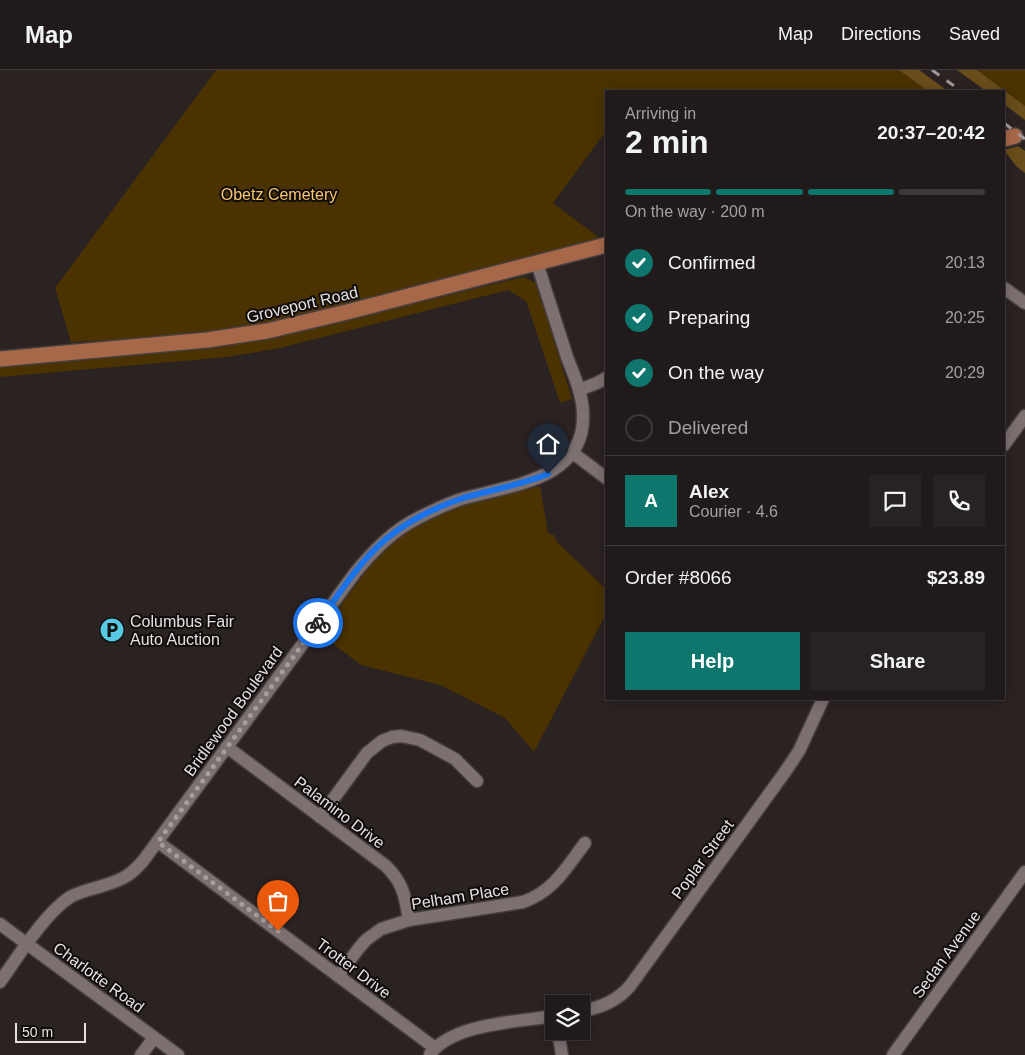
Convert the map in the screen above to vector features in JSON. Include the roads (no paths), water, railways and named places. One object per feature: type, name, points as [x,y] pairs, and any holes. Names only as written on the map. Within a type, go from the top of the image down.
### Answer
[{"type":"main road","name":"Groveport Road","points":[[0,359],[230,338],[346,312],[605,245]]},
{"type":"street","name":"Bridlewood Boulevard","points":[[0,982],[59,905],[88,889],[123,878],[143,861],[355,573],[386,539],[417,518],[462,499],[548,474],[565,462],[573,453],[583,428],[583,413],[579,390],[536,263]]},
{"type":"street","points":[[1005,289],[1025,303]]},
{"type":"street","points":[[579,390],[605,379]]},
{"type":"street","points":[[1005,444],[1025,416]]},
{"type":"street","points":[[573,453],[605,477]]},
{"type":"street","name":"Poplar Street","points":[[590,1008],[612,1002],[630,986],[785,772],[799,751],[823,700]]},
{"type":"street","points":[[320,817],[366,754],[382,740],[392,737],[401,736],[420,740],[455,759],[477,781]]},
{"type":"street","name":"Palamino Drive","points":[[226,748],[386,866],[393,873],[403,890],[409,920]]},
{"type":"street","name":"Trotter Drive","points":[[158,842],[338,976],[432,1052]]},
{"type":"street","name":"Pelham Place","points":[[338,976],[358,948],[374,933],[390,925],[409,920],[523,902],[534,898],[554,885],[585,843]]},
{"type":"street","name":"Sedan Avenue","points":[[893,1055],[1025,872]]},
{"type":"street","name":"Charlotte Road","points":[[0,924],[178,1055]]},
{"type":"street","points":[[432,1052],[448,1038],[464,1031],[545,1018]]},
{"type":"street","points":[[141,1055],[154,1038]]},
{"type":"street","points":[[560,1040],[562,1055]]},
{"type":"railway","points":[[932,70],[960,90]]},
{"type":"railway","points":[[1005,124],[1025,139]]},
{"type":"place","name":"Columbus Fair Auto Auction","points":[[112,630]]},
{"type":"park label","name":"Obetz Cemetery","points":[[279,194]]}]
